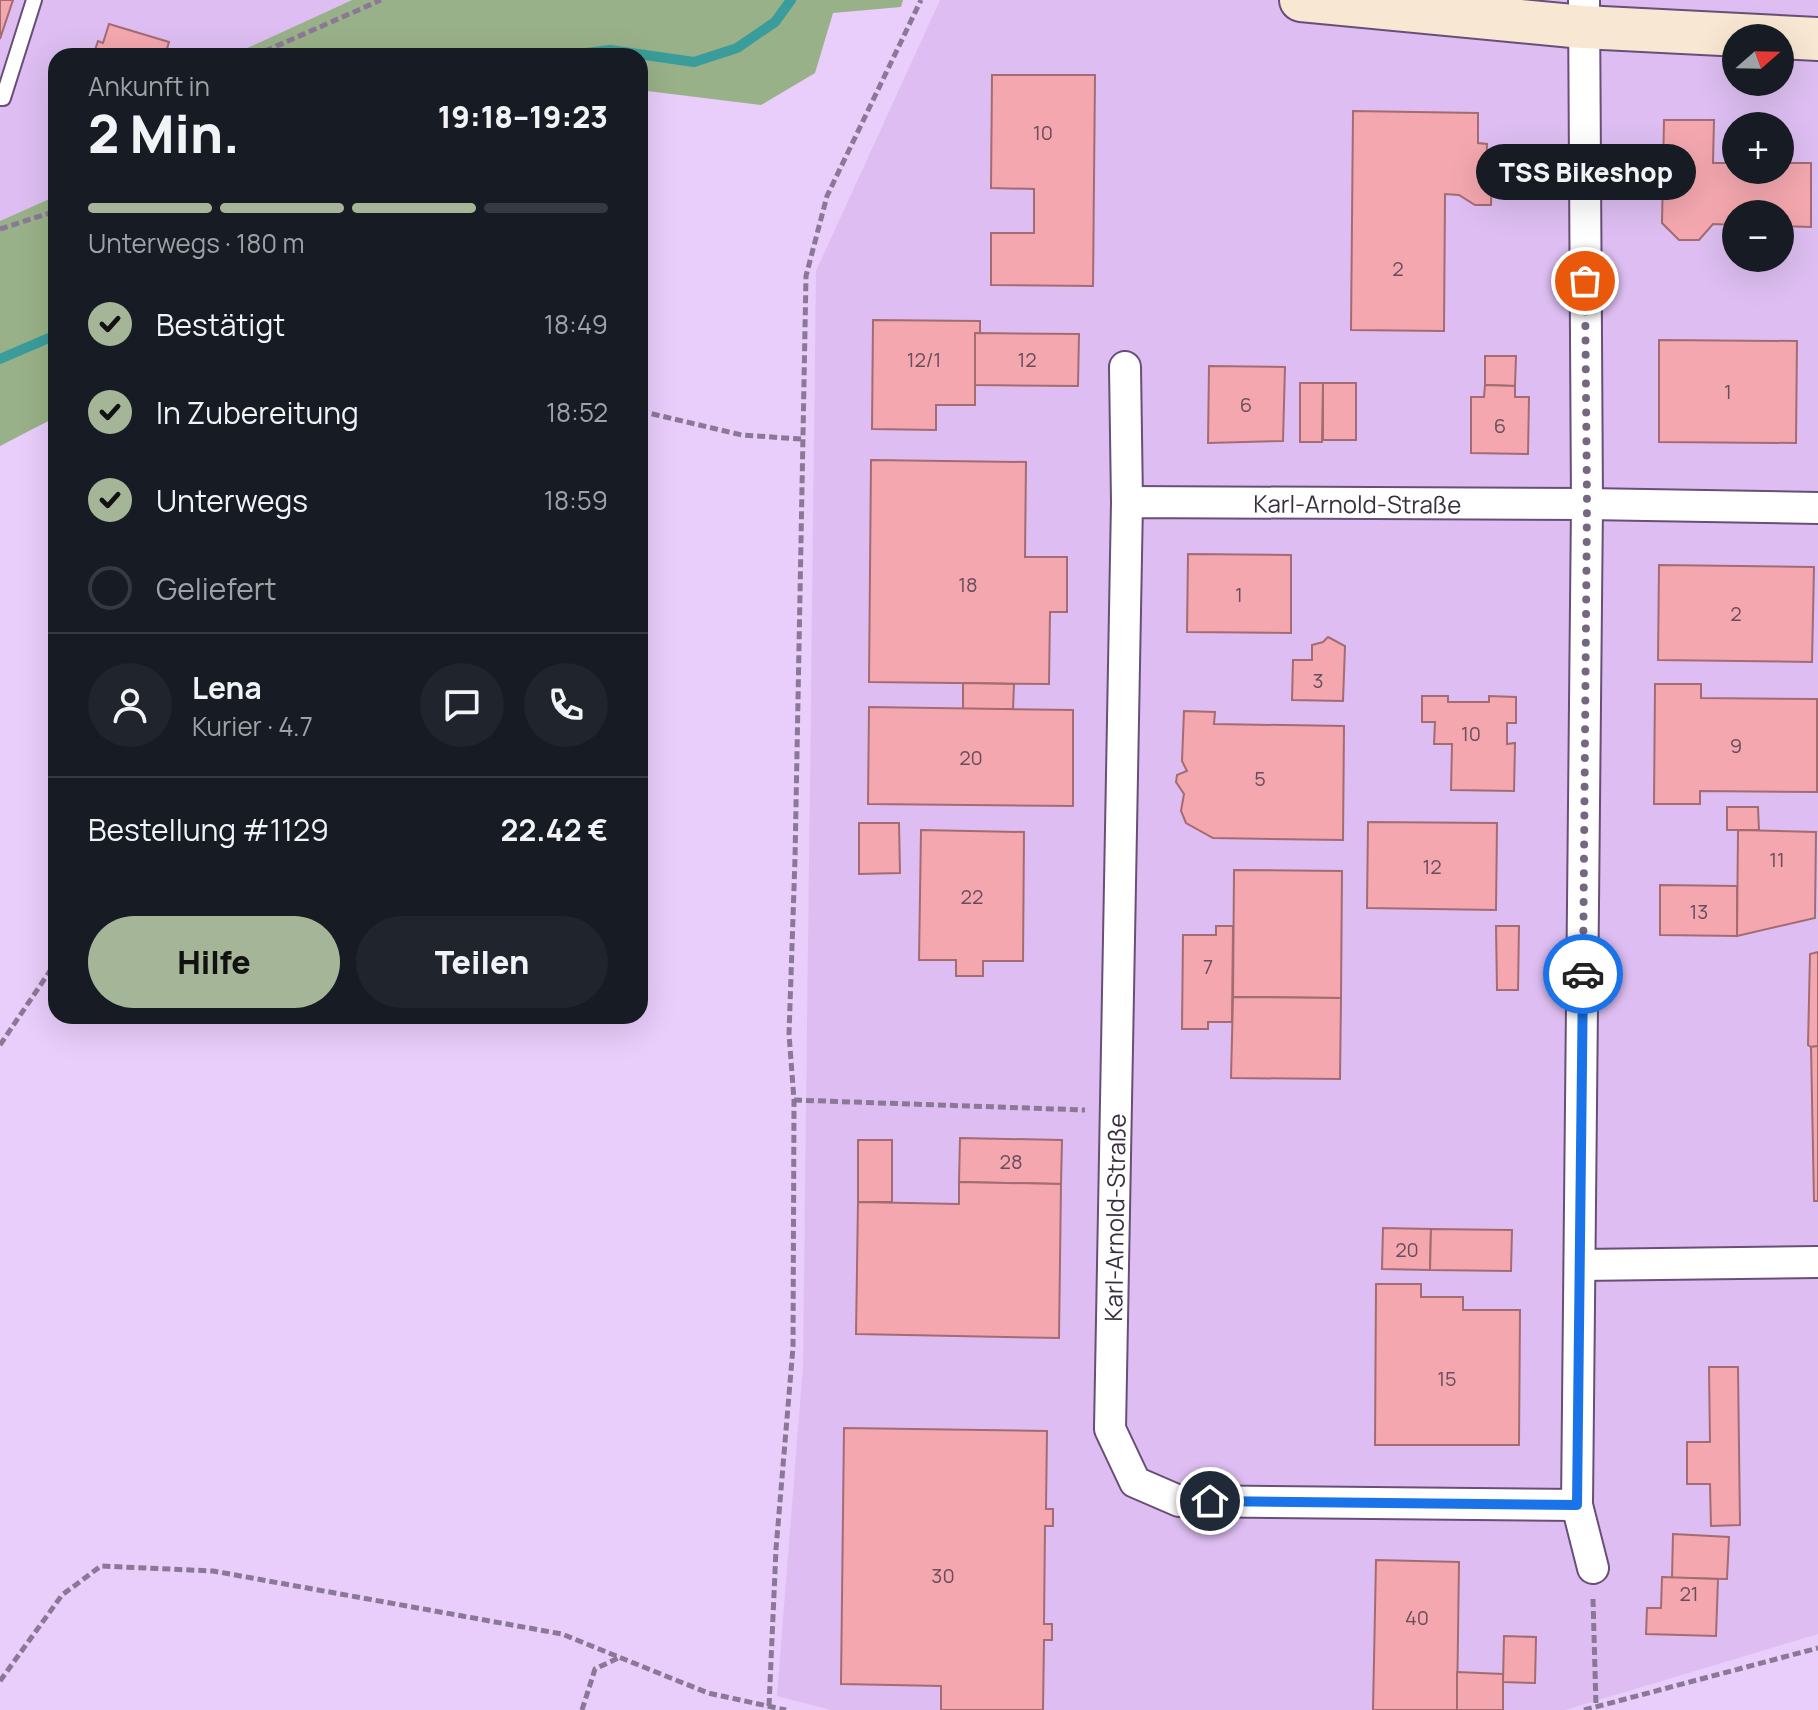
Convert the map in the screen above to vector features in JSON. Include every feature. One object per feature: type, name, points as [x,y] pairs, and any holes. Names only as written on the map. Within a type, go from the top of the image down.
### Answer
[{"type":"street","points":[[1301,0],[1584,13],[1818,39]]},
{"type":"street","points":[[1584,13],[1587,504],[1577,1505],[1593,1568]]},
{"type":"street","name":"Karl-Arnold-Straße","points":[[1125,367],[1127,502],[1110,1429],[1135,1482],[1179,1501],[1577,1505]]},
{"type":"street","name":"Karl-Arnold-Straße","points":[[1127,502],[1818,508]]},
{"type":"street","points":[[1580,1265],[1818,1262]]},
{"type":"lane","points":[[0,98],[3,98],[34,0]]},
{"type":"path","points":[[272,48],[381,0]]},
{"type":"path","points":[[769,1706],[776,1549],[793,1347],[794,1100],[789,1034],[806,276],[827,196],[921,0]]},
{"type":"path","points":[[0,229],[48,214]]},
{"type":"path","points":[[648,413],[742,435],[801,439]]},
{"type":"path","points":[[0,1045],[48,974]]},
{"type":"path","points":[[794,1100],[1114,1111]]},
{"type":"path","points":[[0,1681],[62,1595],[101,1566],[213,1571],[562,1634],[708,1693],[786,1710]]},
{"type":"path","points":[[1593,1568],[1596,1706]]},
{"type":"path","points":[[1584,1710],[1818,1648]]},
{"type":"path","points":[[582,1710],[595,1669],[621,1657]]},
{"type":"shaded area","points":[[0,0],[352,0],[247,48],[48,48],[48,200],[0,221]]},
{"type":"shaded area","points":[[940,0],[1818,0],[1818,1634],[1565,1710],[831,1710],[777,1696],[803,1365],[816,271]]},
{"type":"green space","points":[[352,0],[903,0],[901,7],[833,13],[815,73],[761,105],[648,91],[648,48],[247,48]]},
{"type":"green space","points":[[48,200],[48,421],[0,446],[0,221]]},
{"type":"building","points":[[0,0],[13,0],[0,39]]},
{"type":"building","points":[[109,24],[169,42],[167,48],[96,48],[98,41],[103,43]]},
{"type":"building","points":[[992,75],[1095,75],[1093,286],[991,285],[991,233],[1034,233],[1034,189],[991,188]]},
{"type":"building","points":[[1353,111],[1478,113],[1478,143],[1487,144],[1486,170],[1492,170],[1491,205],[1475,205],[1459,195],[1445,194],[1444,331],[1351,330]]},
{"type":"building","points":[[1664,120],[1714,120],[1713,163],[1722,163],[1722,184],[1794,184],[1794,163],[1811,163],[1811,227],[1794,226],[1794,200],[1722,200],[1722,224],[1713,224],[1699,240],[1679,240],[1662,223]]},
{"type":"building","points":[[873,320],[980,321],[980,333],[975,333],[975,405],[936,405],[936,430],[872,429]]},
{"type":"building","points":[[975,333],[1079,334],[1078,386],[975,385]]},
{"type":"building","points":[[1659,340],[1797,341],[1796,443],[1659,442]]},
{"type":"building","points":[[1485,356],[1516,356],[1515,386],[1485,385]]},
{"type":"building","points":[[1209,366],[1285,367],[1283,441],[1208,443]]},
{"type":"building","points":[[1300,383],[1323,383],[1322,442],[1300,442]]},
{"type":"building","points":[[1323,383],[1356,383],[1356,440],[1323,440]]},
{"type":"building","points":[[1485,385],[1515,386],[1515,397],[1529,397],[1528,454],[1471,453],[1471,397],[1484,397]]},
{"type":"building","points":[[871,460],[1026,462],[1025,557],[1067,557],[1067,612],[1050,612],[1049,684],[869,682]]},
{"type":"building","points":[[1188,554],[1291,555],[1291,633],[1187,632]]},
{"type":"building","points":[[1659,565],[1814,567],[1812,662],[1658,660]]},
{"type":"building","points":[[1328,637],[1345,646],[1343,701],[1292,700],[1293,660],[1312,660],[1312,645]]},
{"type":"building","points":[[963,683],[1014,684],[1013,709],[963,709]]},
{"type":"building","points":[[1655,684],[1701,684],[1701,698],[1817,699],[1817,792],[1700,791],[1700,804],[1654,804]]},
{"type":"building","points":[[1422,696],[1448,696],[1448,702],[1489,702],[1489,696],[1516,697],[1516,723],[1507,723],[1507,744],[1515,743],[1514,791],[1451,790],[1452,744],[1434,744],[1435,722],[1422,722]]},
{"type":"building","points":[[869,707],[1073,710],[1073,806],[868,804]]},
{"type":"building","points":[[1184,711],[1215,712],[1214,724],[1344,726],[1343,840],[1213,838],[1186,823],[1181,811],[1184,794],[1176,782],[1177,775],[1187,771],[1182,761]]},
{"type":"building","points":[[1727,807],[1758,807],[1759,830],[1727,830]]},
{"type":"building","points":[[1368,822],[1497,823],[1496,910],[1367,908]]},
{"type":"building","points":[[859,823],[899,823],[900,873],[859,874]]},
{"type":"building","points":[[921,830],[1024,832],[1023,961],[983,961],[983,976],[956,976],[956,960],[919,960]]},
{"type":"building","points":[[1738,830],[1816,832],[1815,918],[1737,936]]},
{"type":"building","points":[[1234,870],[1342,871],[1341,998],[1233,997]]},
{"type":"building","points":[[1660,885],[1737,886],[1737,936],[1660,935]]},
{"type":"building","points":[[1216,926],[1233,926],[1232,1022],[1208,1022],[1208,1029],[1182,1029],[1183,935],[1216,935]]},
{"type":"building","points":[[1496,926],[1519,926],[1518,990],[1497,990]]},
{"type":"building","points":[[1818,952],[1818,1046],[1811,1047],[1808,1045],[1810,954]]},
{"type":"building","points":[[1233,997],[1341,998],[1340,1079],[1231,1078]]},
{"type":"building","points":[[1818,1046],[1818,1201],[1814,1201],[1811,1047]]},
{"type":"building","points":[[960,1138],[1062,1140],[1061,1184],[959,1182]]},
{"type":"building","points":[[858,1140],[892,1140],[892,1202],[858,1202]]},
{"type":"building","points":[[959,1182],[1061,1184],[1059,1338],[856,1334],[858,1202],[959,1204]]},
{"type":"building","points":[[1383,1228],[1431,1229],[1430,1270],[1382,1269]]},
{"type":"building","points":[[1431,1229],[1512,1230],[1511,1271],[1430,1270]]},
{"type":"building","points":[[1376,1284],[1421,1284],[1421,1297],[1463,1297],[1463,1310],[1520,1310],[1519,1445],[1375,1445]]},
{"type":"building","points":[[1709,1367],[1738,1367],[1740,1525],[1711,1526],[1710,1484],[1687,1484],[1687,1442],[1710,1442]]},
{"type":"building","points":[[844,1428],[1047,1431],[1046,1509],[1053,1509],[1053,1526],[1045,1526],[1044,1624],[1052,1624],[1052,1640],[1044,1640],[1043,1710],[941,1710],[941,1686],[841,1684]]},
{"type":"building","points":[[1673,1534],[1729,1537],[1727,1579],[1672,1578]]},
{"type":"building","points":[[1376,1560],[1459,1562],[1457,1710],[1373,1710]]},
{"type":"building","points":[[1662,1577],[1718,1579],[1716,1636],[1646,1634],[1647,1608],[1661,1608]]},
{"type":"building","points":[[1504,1636],[1536,1637],[1535,1683],[1503,1682]]},
{"type":"building","points":[[1457,1672],[1503,1674],[1503,1710],[1457,1710]]},
{"type":"waterway","points":[[648,55],[694,62],[737,48],[775,22],[791,0]]},
{"type":"waterway","points":[[0,359],[48,338]]},
{"type":"way so far","points":[[1583,974],[1587,504],[1585,281]]},
{"type":"place","name":"TSS Bikeshop","points":[[1585,281]]},
{"type":"route","points":[[1210,1501],[1577,1505],[1583,974]]}]
